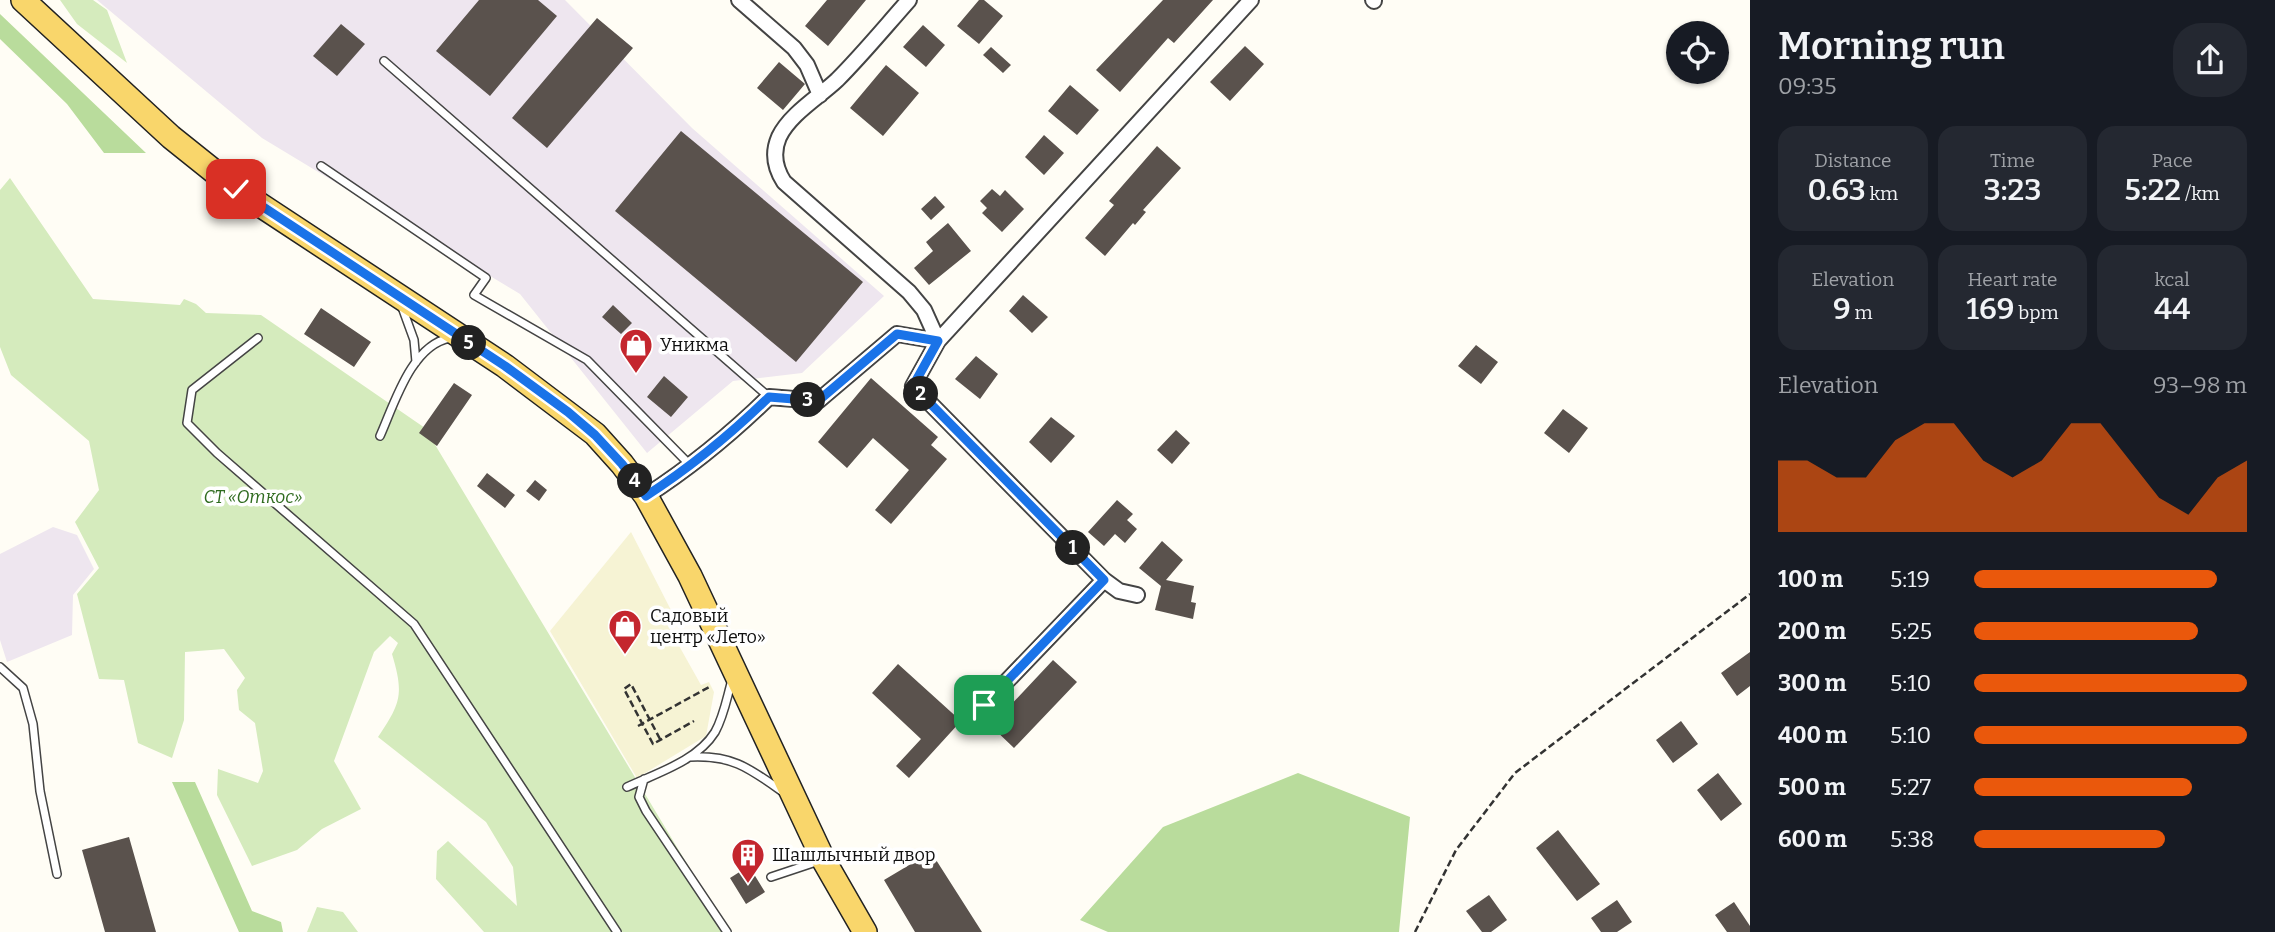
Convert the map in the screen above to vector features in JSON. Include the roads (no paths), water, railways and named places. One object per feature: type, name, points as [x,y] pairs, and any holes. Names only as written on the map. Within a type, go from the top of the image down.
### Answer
[{"type":"main road","points":[[23,0],[171,137],[236,189],[515,374],[595,435],[622,464],[646,496],[690,576],[822,859],[865,932]]},
{"type":"street","points":[[739,0],[794,48],[807,65],[820,95]]},
{"type":"street","points":[[909,0],[820,95],[786,126],[779,137],[775,153],[777,170],[784,183],[909,292],[924,310],[938,341]]},
{"type":"street","points":[[1137,595],[1119,591],[1104,580],[913,386],[938,341],[1251,0]]},
{"type":"street","points":[[646,496],[691,467],[730,435],[769,397],[818,401],[897,334],[938,341]]},
{"type":"street","points":[[984,705],[1104,580]]},
{"type":"lane","points":[[384,61],[769,397]]},
{"type":"lane","points":[[321,166],[486,278],[474,295],[587,360],[691,467]]},
{"type":"lane","points":[[397,296],[414,340],[416,363]]},
{"type":"lane","points":[[380,436],[416,363],[437,342],[461,337]]},
{"type":"lane","points":[[258,338],[192,390],[187,423],[217,453],[414,624],[617,932]]},
{"type":"lane","points":[[0,667],[23,688],[33,724],[40,790],[57,874]]},
{"type":"lane","points":[[627,787],[689,757],[714,733],[721,719],[734,674]]},
{"type":"lane","points":[[689,757],[727,758],[747,767],[793,799]]},
{"type":"lane","points":[[644,779],[639,797],[646,811],[727,932]]},
{"type":"lane","points":[[771,877],[822,859]]},
{"type":"place","name":"Уникма","points":[[636,375]]},
{"type":"place","name":"Садовый центр «Лето»","points":[[625,656]]},
{"type":"place","name":"Шашлычный двор","points":[[748,885]]},
{"type":"park label","name":"СТ «Откос»","points":[[253,497]]}]
